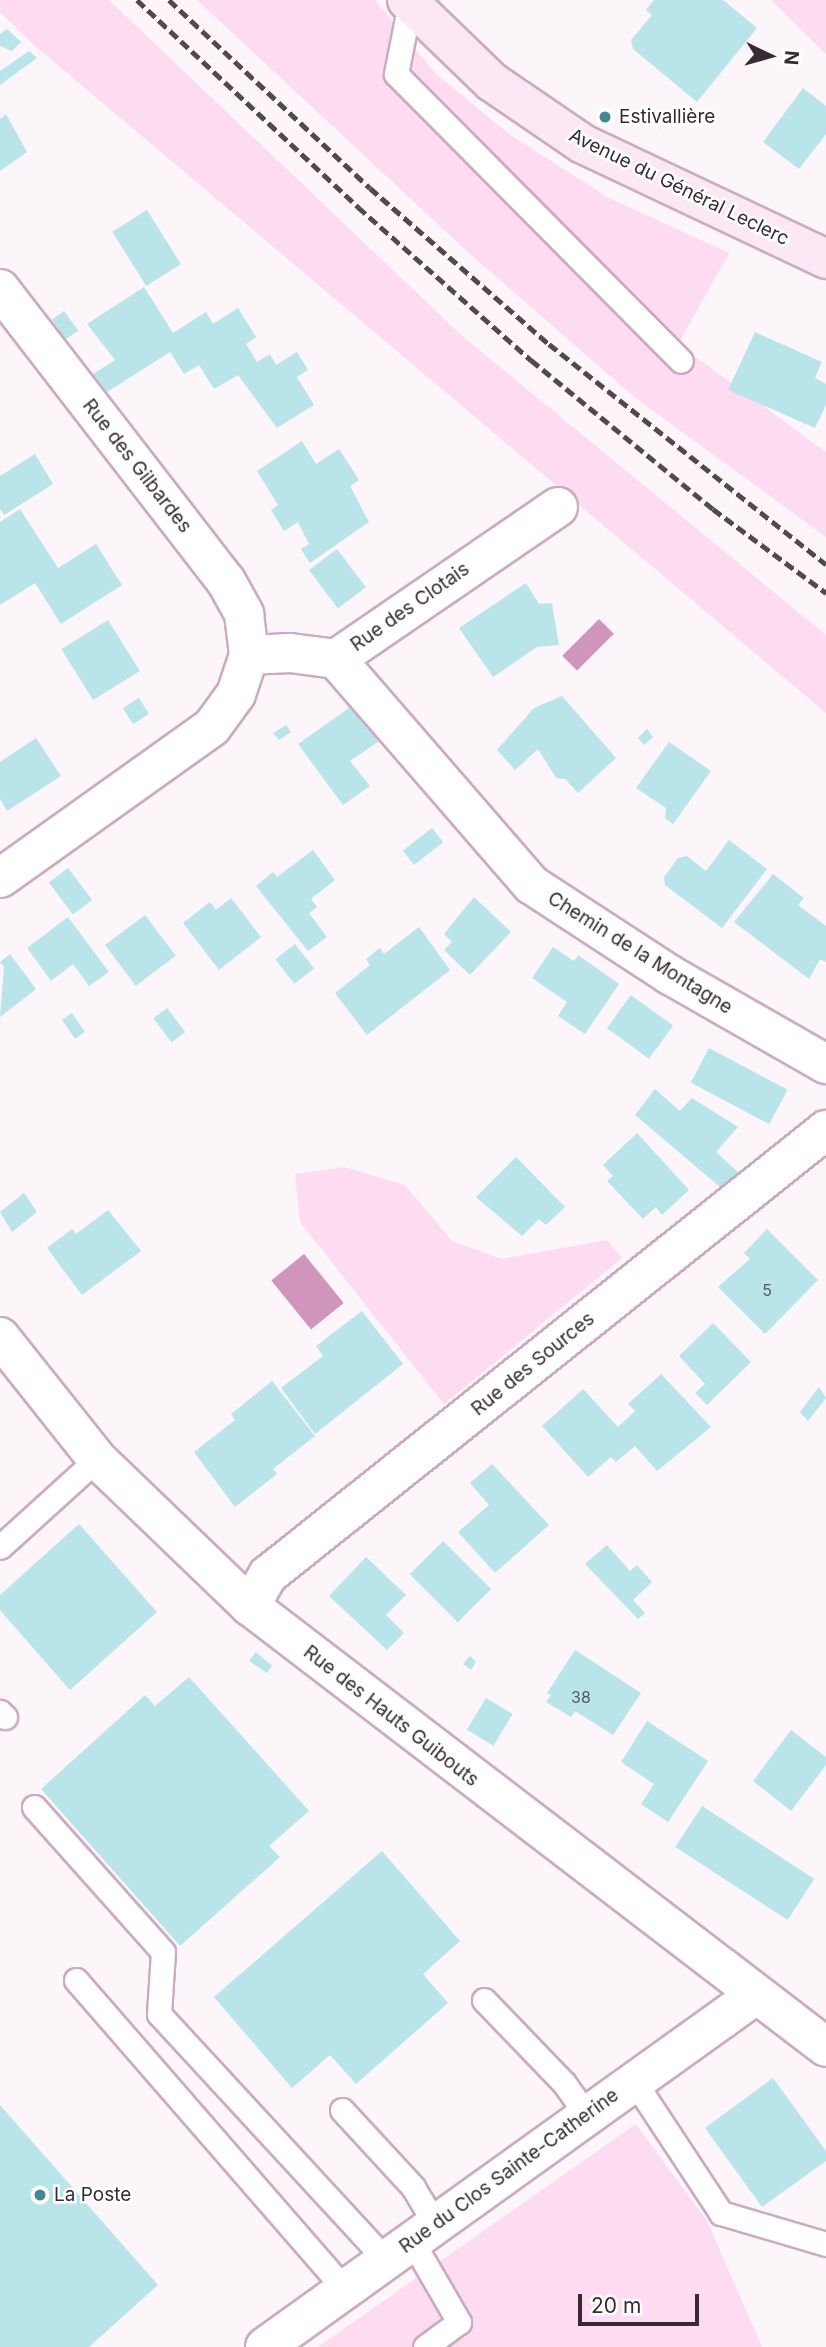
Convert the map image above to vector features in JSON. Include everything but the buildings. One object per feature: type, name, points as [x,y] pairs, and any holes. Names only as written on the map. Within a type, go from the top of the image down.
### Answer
[{"type":"main road","name":"Avenue du Général Leclerc","points":[[409,2],[492,82],[583,144],[826,258]]},
{"type":"street","name":"Rue des Gilbardes","points":[[0,289],[226,581],[244,614],[248,655]]},
{"type":"street","name":"Rue des Clotais","points":[[248,655],[290,653],[335,659],[558,507]]},
{"type":"street","points":[[0,878],[212,727],[236,694],[248,655]]},
{"type":"street","name":"Chemin de la Montagne","points":[[335,659],[532,885],[670,975],[826,1064]]},
{"type":"street","name":"Rue des Sources","points":[[250,1606],[268,1575],[826,1130]]},
{"type":"street","name":"Rue des Hauts Guibouts","points":[[0,1337],[97,1459],[250,1606],[754,1996],[826,2047]]},
{"type":"street","name":"Rue du Clos Sainte-Catherine","points":[[265,2347],[754,1996]]},
{"type":"lane","points":[[409,2],[396,74],[681,361]]},
{"type":"lane","points":[[0,1547],[97,1459]]},
{"type":"lane","points":[[34,1807],[163,1952],[159,2014],[411,2242],[459,2322],[425,2347]]},
{"type":"lane","points":[[76,1980],[345,2289]]},
{"type":"lane","points":[[484,2000],[564,2082],[586,2115]]},
{"type":"lane","points":[[634,2081],[721,2213],[826,2244]]},
{"type":"lane","points":[[342,2110],[413,2187],[411,2242]]},
{"type":"shaded area","points":[[0,0],[109,0],[461,335],[826,635],[826,713],[35,46],[0,12]]},
{"type":"shaded area","points":[[197,0],[375,0],[435,73],[509,134],[607,197],[729,253],[678,344],[826,452],[826,537],[633,396],[470,254]]},
{"type":"shaded area","points":[[771,0],[826,0],[826,54]]},
{"type":"shaded area","points":[[599,619],[614,634],[577,671],[562,656]]},
{"type":"shaded area","points":[[344,1167],[405,1185],[452,1241],[501,1259],[607,1240],[622,1258],[444,1404],[300,1222],[295,1174]]},
{"type":"shaded area","points":[[304,1254],[344,1303],[311,1329],[271,1280]]},
{"type":"shaded area","points":[[636,2124],[707,2221],[762,2347],[318,2347]]},
{"type":"railway","points":[[137,0],[358,207],[531,360],[713,509],[826,593]]},
{"type":"railway","points":[[169,0],[370,188],[549,344],[826,564]]},
{"type":"place","name":"Estivallière","points":[[605,117]]},
{"type":"place","name":"La Poste","points":[[40,2195]]}]
